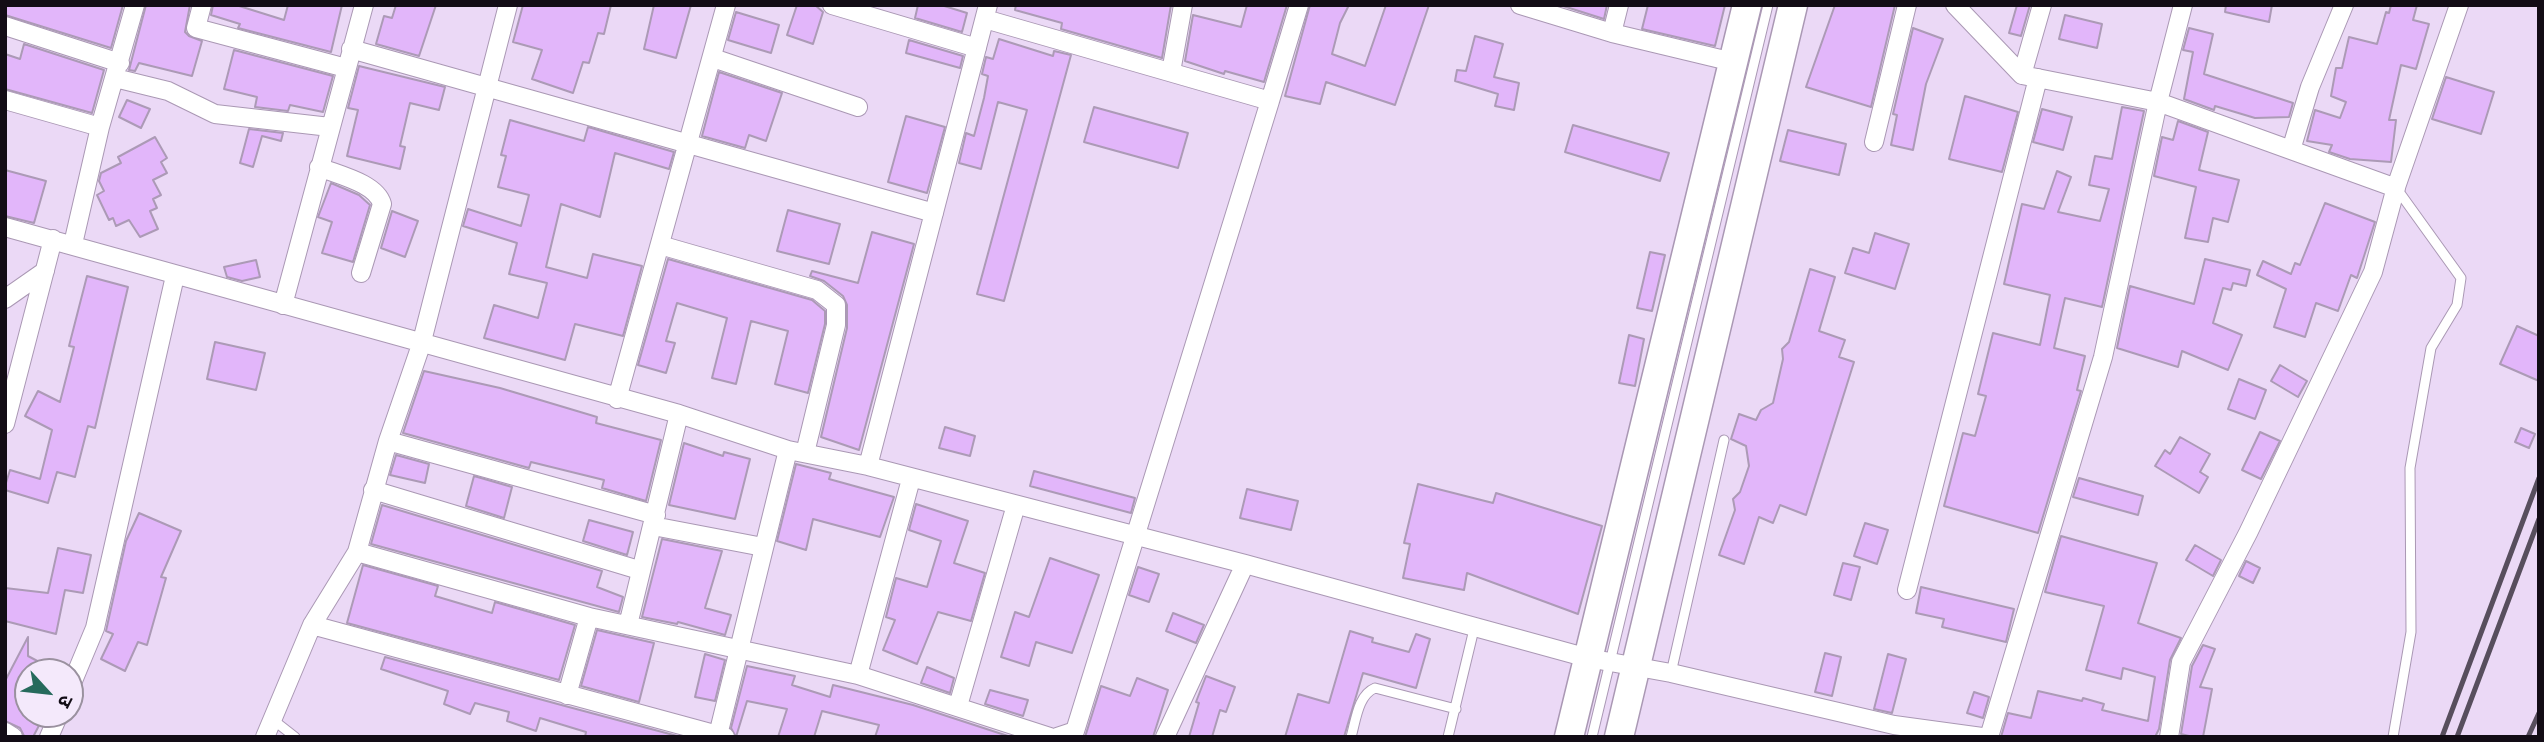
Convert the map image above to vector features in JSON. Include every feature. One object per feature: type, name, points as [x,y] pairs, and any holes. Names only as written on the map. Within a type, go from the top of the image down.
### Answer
[{"type":"main road","points":[[1619,737],[1611,662],[1733,62],[1747,5]]},
{"type":"main road","points":[[1569,737],[1611,662],[1793,5]]},
{"type":"street","points":[[73,244],[100,127],[135,5]]},
{"type":"street","points":[[202,5],[196,29],[346,68]]},
{"type":"street","points":[[284,305],[364,5]]},
{"type":"street","points":[[265,737],[312,625],[357,552],[388,441],[421,345],[508,5]]},
{"type":"street","points":[[617,399],[726,5]]},
{"type":"street","points":[[832,5],[977,48]]},
{"type":"street","points":[[1171,72],[1183,5]]},
{"type":"street","points":[[1057,737],[1075,731],[1299,5]]},
{"type":"street","points":[[1520,5],[1612,33],[1733,62]]},
{"type":"street","points":[[1612,33],[1619,5]]},
{"type":"street","points":[[1874,142],[1907,5]]},
{"type":"street","points":[[1955,5],[2030,76],[2158,102],[2396,188]]},
{"type":"street","points":[[1907,590],[2030,76],[2042,5]]},
{"type":"street","points":[[1989,737],[2102,357],[2158,102],[2183,5]]},
{"type":"street","points":[[2291,150],[2310,87],[2344,5]]},
{"type":"street","points":[[2169,737],[2181,662],[2249,533],[2373,272],[2396,188],[2459,5]]},
{"type":"street","points":[[868,466],[986,12],[1270,101]]},
{"type":"street","points":[[5,26],[168,91],[215,114],[330,127]]},
{"type":"street","points":[[351,49],[934,213]]},
{"type":"street","points":[[713,58],[858,107]]},
{"type":"street","points":[[5,100],[100,127]]},
{"type":"street","points":[[319,167],[369,188],[381,199],[382,204],[361,273]]},
{"type":"street","points":[[5,227],[73,244],[175,276],[421,345],[680,414],[796,451],[868,466],[1611,662],[1671,673],[1894,725],[1982,737]]},
{"type":"street","points":[[5,424],[53,239]]},
{"type":"street","points":[[312,625],[722,736],[737,650],[763,547],[836,325],[836,305],[817,290],[660,245]]},
{"type":"street","points":[[5,299],[46,271]]},
{"type":"street","points":[[82,658],[95,628],[175,276]]},
{"type":"street","points":[[628,625],[639,570],[655,521],[680,414]]},
{"type":"street","points":[[388,441],[655,521],[763,547]]},
{"type":"street","points":[[858,675],[911,479]]},
{"type":"street","points":[[373,490],[639,570]]},
{"type":"street","points":[[958,706],[1016,505]]},
{"type":"street","points":[[357,552],[589,617],[858,675],[1050,737]]},
{"type":"street","points":[[1165,737],[1245,564]]},
{"type":"street","points":[[567,695],[589,617]]},
{"type":"street","points":[[5,732],[13,737]]},
{"type":"lane","points":[[1592,737],[1768,5]]},
{"type":"lane","points":[[2393,737],[2411,632],[2412,454],[2431,348],[2457,305],[2461,278],[2396,188]]},
{"type":"lane","points":[[1671,673],[1724,440]]},
{"type":"lane","points":[[1448,737],[1475,625]]},
{"type":"lane","points":[[1351,737],[1362,700],[1367,691],[1375,688],[1456,709]]},
{"type":"lane","points":[[272,719],[296,737]]},
{"type":"building","points":[[5,5],[123,5],[111,48],[5,15]]},
{"type":"building","points":[[146,5],[190,5],[185,32],[202,41],[192,76],[139,63],[135,71],[129,70]]},
{"type":"building","points":[[213,5],[236,5],[284,20],[288,5],[342,5],[331,52],[238,28],[240,24],[211,15]]},
{"type":"building","points":[[396,5],[436,5],[419,56],[376,44],[384,16],[392,18]]},
{"type":"building","points":[[523,5],[611,5],[604,34],[598,33],[589,63],[583,62],[573,93],[532,79],[542,50],[513,42]]},
{"type":"building","points":[[654,5],[691,5],[676,58],[644,49]]},
{"type":"building","points":[[797,5],[815,5],[823,12],[813,44],[787,35]]},
{"type":"building","points":[[918,5],[941,5],[967,13],[962,32],[915,18]]},
{"type":"building","points":[[1016,5],[1171,5],[1162,58],[1061,29],[1062,23],[1015,10]]},
{"type":"building","points":[[1247,5],[1287,5],[1264,82],[1225,71],[1224,74],[1185,61],[1193,15],[1241,27]]},
{"type":"building","points":[[1310,5],[1349,5],[1340,23],[1332,54],[1365,66],[1386,5],[1429,5],[1395,105],[1326,82],[1320,104],[1285,96]]},
{"type":"building","points":[[1560,5],[1607,5],[1604,19]]},
{"type":"building","points":[[1648,5],[1725,5],[1715,46],[1642,29]]},
{"type":"building","points":[[1835,5],[1895,5],[1871,107],[1806,87]]},
{"type":"building","points":[[2017,5],[2030,5],[2021,36],[2009,33]]},
{"type":"building","points":[[2226,5],[2272,5],[2269,22],[2225,12]]},
{"type":"building","points":[[2391,5],[2417,5],[2413,20],[2429,24],[2416,69],[2401,65],[2389,120],[2396,120],[2391,162],[2350,159],[2329,152],[2332,145],[2307,141],[2315,110],[2340,118],[2346,102],[2331,96],[2336,68],[2342,68],[2349,37],[2377,44],[2386,12],[2389,13]]},
{"type":"building","points":[[736,12],[779,25],[771,53],[728,40]]},
{"type":"building","points":[[2065,15],[2102,24],[2097,48],[2059,39]]},
{"type":"building","points":[[1913,28],[1943,39],[1926,84],[1913,150],[1891,145],[1897,115],[1893,114]]},
{"type":"building","points":[[2189,28],[2213,34],[2204,74],[2293,103],[2289,117],[2255,118],[2215,106],[2214,110],[2184,99],[2193,52],[2183,50]]},
{"type":"building","points":[[1475,36],[1503,44],[1494,77],[1519,83],[1514,110],[1495,106],[1498,94],[1455,81],[1457,70],[1466,71]]},
{"type":"building","points":[[999,39],[1053,56],[1054,51],[1071,55],[1004,301],[977,294],[1027,110],[998,102],[981,169],[959,163],[966,133],[974,136],[984,98],[988,76],[982,74],[986,57],[993,59]]},
{"type":"building","points":[[909,40],[963,56],[960,68],[906,53]]},
{"type":"building","points":[[24,44],[104,70],[92,113],[5,89],[5,54],[20,59]]},
{"type":"building","points":[[234,50],[333,76],[323,112],[290,105],[288,111],[255,107],[257,97],[224,89]]},
{"type":"building","points":[[359,66],[445,87],[439,110],[410,103],[400,146],[405,147],[400,169],[347,156],[358,110],[348,108]]},
{"type":"building","points":[[719,72],[782,93],[766,141],[749,135],[745,148],[702,136]]},
{"type":"building","points":[[2446,77],[2494,92],[2481,134],[2432,119]]},
{"type":"building","points":[[1965,96],[2018,112],[2002,172],[1949,159]]},
{"type":"building","points":[[127,100],[150,109],[141,128],[119,117]]},
{"type":"building","points":[[1094,107],[1188,133],[1178,168],[1084,142]]},
{"type":"building","points":[[2122,107],[2144,111],[2102,307],[2065,298],[2054,348],[2085,356],[2077,390],[2081,391],[2038,533],[1944,506],[1963,433],[1975,436],[1986,396],[1978,394],[1993,333],[2040,345],[2050,295],[2004,284],[2022,204],[2044,209],[2057,171],[2071,177],[2058,212],[2100,221],[2109,189],[2089,185],[2095,156],[2112,159]]},
{"type":"building","points":[[2042,109],[2072,117],[2063,150],[2033,142]]},
{"type":"building","points":[[906,116],[945,127],[927,193],[888,182]]},
{"type":"building","points":[[510,120],[584,141],[588,127],[674,152],[669,169],[615,153],[600,217],[561,204],[546,267],[587,278],[593,254],[642,266],[623,336],[575,324],[565,360],[484,338],[494,305],[538,318],[547,283],[509,274],[517,243],[463,226],[468,209],[521,226],[529,195],[498,187],[506,156],[501,155]]},
{"type":"building","points":[[2178,121],[2208,132],[2199,170],[2239,180],[2228,222],[2213,218],[2208,242],[2185,238],[2196,187],[2154,176],[2162,137],[2173,140]]},
{"type":"building","points":[[1573,125],[1669,153],[1660,181],[1565,152]]},
{"type":"building","points":[[249,129],[283,133],[281,141],[262,136],[253,167],[240,163]]},
{"type":"building","points":[[1788,130],[1846,144],[1839,175],[1780,161]]},
{"type":"building","points":[[155,137],[167,158],[161,162],[167,173],[153,180],[161,195],[153,199],[157,208],[150,211],[158,229],[140,237],[129,220],[116,226],[113,218],[109,220],[97,195],[104,191],[99,181],[101,173],[121,163],[118,157]]},
{"type":"building","points":[[5,170],[46,181],[34,223],[5,216]]},
{"type":"building","points":[[331,183],[359,195],[370,205],[353,262],[322,253],[332,222],[318,217]]},
{"type":"building","points":[[2325,203],[2375,222],[2357,278],[2351,275],[2338,311],[2316,303],[2305,337],[2274,327],[2286,289],[2257,275],[2263,261],[2291,274],[2295,263],[2300,265]]},
{"type":"building","points":[[788,210],[840,224],[829,264],[777,251]]},
{"type":"building","points":[[392,211],[418,221],[405,257],[381,248]]},
{"type":"building","points":[[872,232],[914,244],[859,450],[821,437],[847,328],[847,305],[843,296],[824,281],[810,276],[812,271],[858,283]]},
{"type":"building","points":[[1875,233],[1909,244],[1895,289],[1845,273],[1853,248],[1869,253]]},
{"type":"building","points":[[1650,252],[1665,255],[1652,311],[1637,308]]},
{"type":"building","points":[[668,259],[812,300],[825,311],[825,324],[808,393],[775,384],[788,331],[751,321],[736,384],[712,378],[727,318],[677,303],[666,341],[675,343],[666,373],[638,365]]},
{"type":"building","points":[[2205,259],[2250,270],[2246,286],[2233,283],[2231,290],[2223,288],[2213,323],[2242,335],[2228,370],[2182,351],[2178,367],[2117,348],[2130,286],[2194,304]]},
{"type":"building","points":[[256,260],[260,277],[242,281],[227,277],[224,267]]},
{"type":"building","points":[[1810,269],[1835,277],[1819,331],[1845,340],[1839,357],[1854,362],[1806,515],[1780,505],[1773,523],[1759,517],[1744,564],[1719,555],[1735,510],[1733,499],[1740,492],[1749,466],[1746,446],[1731,439],[1739,414],[1756,420],[1761,410],[1773,403],[1783,359],[1782,349],[1789,342]]},
{"type":"building","points":[[87,276],[128,287],[95,428],[88,426],[75,477],[57,472],[48,503],[5,490],[5,486],[10,470],[40,479],[52,430],[25,416],[38,391],[60,402],[74,347],[69,346]]},
{"type":"building","points":[[2517,326],[2539,336],[2539,381],[2500,364]]},
{"type":"building","points":[[1629,335],[1644,339],[1635,386],[1619,383]]},
{"type":"building","points":[[215,342],[265,353],[256,390],[207,379]]},
{"type":"building","points":[[2280,365],[2307,381],[2298,397],[2271,381]]},
{"type":"building","points":[[424,371],[500,388],[597,417],[596,423],[661,440],[646,501],[602,488],[604,480],[531,462],[529,468],[403,433]]},
{"type":"building","points":[[2239,379],[2266,390],[2255,419],[2228,409]]},
{"type":"building","points":[[945,427],[975,436],[970,456],[939,448]]},
{"type":"building","points":[[2521,428],[2535,434],[2529,448],[2515,442]]},
{"type":"building","points":[[2260,432],[2280,441],[2261,479],[2242,470]]},
{"type":"building","points":[[2180,437],[2210,454],[2200,472],[2208,477],[2199,493],[2155,466],[2165,450],[2170,454]]},
{"type":"building","points":[[684,443],[723,456],[724,452],[750,459],[735,519],[669,505]]},
{"type":"building","points":[[396,455],[429,464],[425,483],[390,475]]},
{"type":"building","points":[[796,464],[831,473],[829,479],[894,497],[880,537],[813,519],[806,550],[777,541]]},
{"type":"building","points":[[1034,471],[1135,498],[1131,513],[1030,486]]},
{"type":"building","points":[[474,476],[512,487],[504,518],[466,506]]},
{"type":"building","points":[[2079,478],[2143,496],[2138,515],[2073,497]]},
{"type":"building","points":[[1418,484],[1493,503],[1496,493],[1602,526],[1578,614],[1467,573],[1464,590],[1403,578],[1410,544],[1404,543]]},
{"type":"building","points":[[1247,489],[1298,501],[1291,530],[1240,518]]},
{"type":"building","points":[[916,504],[968,521],[954,563],[985,573],[971,621],[938,612],[917,664],[883,650],[895,620],[886,617],[896,578],[927,587],[941,541],[909,530]]},
{"type":"building","points":[[382,505],[602,571],[597,587],[623,597],[619,612],[371,544]]},
{"type":"building","points":[[139,513],[181,531],[161,577],[166,578],[147,645],[138,642],[125,671],[101,659],[113,634],[106,631],[126,541]]},
{"type":"building","points":[[589,520],[633,532],[627,555],[583,541]]},
{"type":"building","points":[[1865,523],[1888,530],[1877,564],[1854,556]]},
{"type":"building","points":[[2061,536],[2157,563],[2138,623],[2181,638],[2170,660],[2159,729],[2155,737],[2001,737],[2008,713],[2031,718],[2038,691],[2082,701],[2083,698],[2104,704],[2102,710],[2148,721],[2155,677],[2123,668],[2121,679],[2086,670],[2104,606],[2045,592]]},
{"type":"building","points":[[662,539],[722,551],[705,608],[731,615],[725,635],[678,622],[677,624],[642,617]]},
{"type":"building","points":[[2195,545],[2221,560],[2213,576],[2186,560]]},
{"type":"building","points":[[58,548],[91,555],[83,593],[65,590],[56,634],[5,621],[5,588],[48,593]]},
{"type":"building","points":[[1050,558],[1099,575],[1072,653],[1036,642],[1029,666],[1001,657],[1015,612],[1029,617]]},
{"type":"building","points":[[2246,561],[2260,568],[2253,583],[2239,576]]},
{"type":"building","points":[[1843,563],[1860,567],[1851,600],[1834,595]]},
{"type":"building","points":[[363,565],[438,586],[435,596],[492,613],[495,602],[575,625],[559,680],[347,623]]},
{"type":"building","points":[[1138,567],[1159,574],[1149,602],[1129,595]]},
{"type":"building","points":[[1921,587],[2014,609],[2006,642],[1942,627],[1944,619],[1916,613]]},
{"type":"building","points":[[1173,613],[1204,625],[1196,643],[1166,631]]},
{"type":"building","points":[[597,630],[654,643],[639,702],[581,686]]},
{"type":"building","points":[[1350,631],[1373,638],[1372,642],[1409,652],[1416,634],[1430,639],[1416,688],[1363,673],[1344,737],[1285,737],[1298,694],[1329,703]]},
{"type":"building","points":[[28,637],[28,656],[32,658],[17,658]]},
{"type":"building","points":[[2203,645],[2215,649],[2200,687],[2212,689],[2203,737],[2193,737],[2181,734],[2192,666]]},
{"type":"building","points":[[1825,653],[1841,657],[1832,696],[1815,692]]},
{"type":"building","points":[[705,654],[725,660],[715,701],[695,697]]},
{"type":"building","points":[[1888,654],[1906,659],[1892,713],[1874,709]]},
{"type":"building","points":[[385,657],[681,737],[585,737],[586,732],[540,718],[536,731],[507,721],[509,712],[475,703],[470,714],[444,704],[448,691],[381,669]]},
{"type":"building","points":[[14,664],[14,725],[5,721],[5,681]]},
{"type":"building","points":[[747,666],[795,676],[792,685],[830,697],[833,685],[913,705],[1011,737],[875,737],[879,725],[822,711],[814,737],[778,737],[787,709],[747,701],[736,737],[731,728]]},
{"type":"building","points":[[927,667],[954,678],[950,693],[921,683]]},
{"type":"building","points":[[1206,676],[1235,687],[1226,712],[1220,710],[1212,737],[1189,737],[1199,703],[1196,702]]},
{"type":"building","points":[[1137,678],[1168,690],[1153,737],[1085,737],[1101,686],[1130,696]]},
{"type":"building","points":[[990,690],[1028,700],[1023,716],[985,704]]},
{"type":"building","points":[[1974,692],[1989,697],[1983,718],[1967,713]]},
{"type":"building","points":[[20,728],[38,728],[33,737],[24,736]]},
{"type":"railway","points":[[2442,737],[2539,478]]},
{"type":"railway","points":[[2457,737],[2539,519]]},
{"type":"railway","points":[[2528,737],[2539,713]]}]
